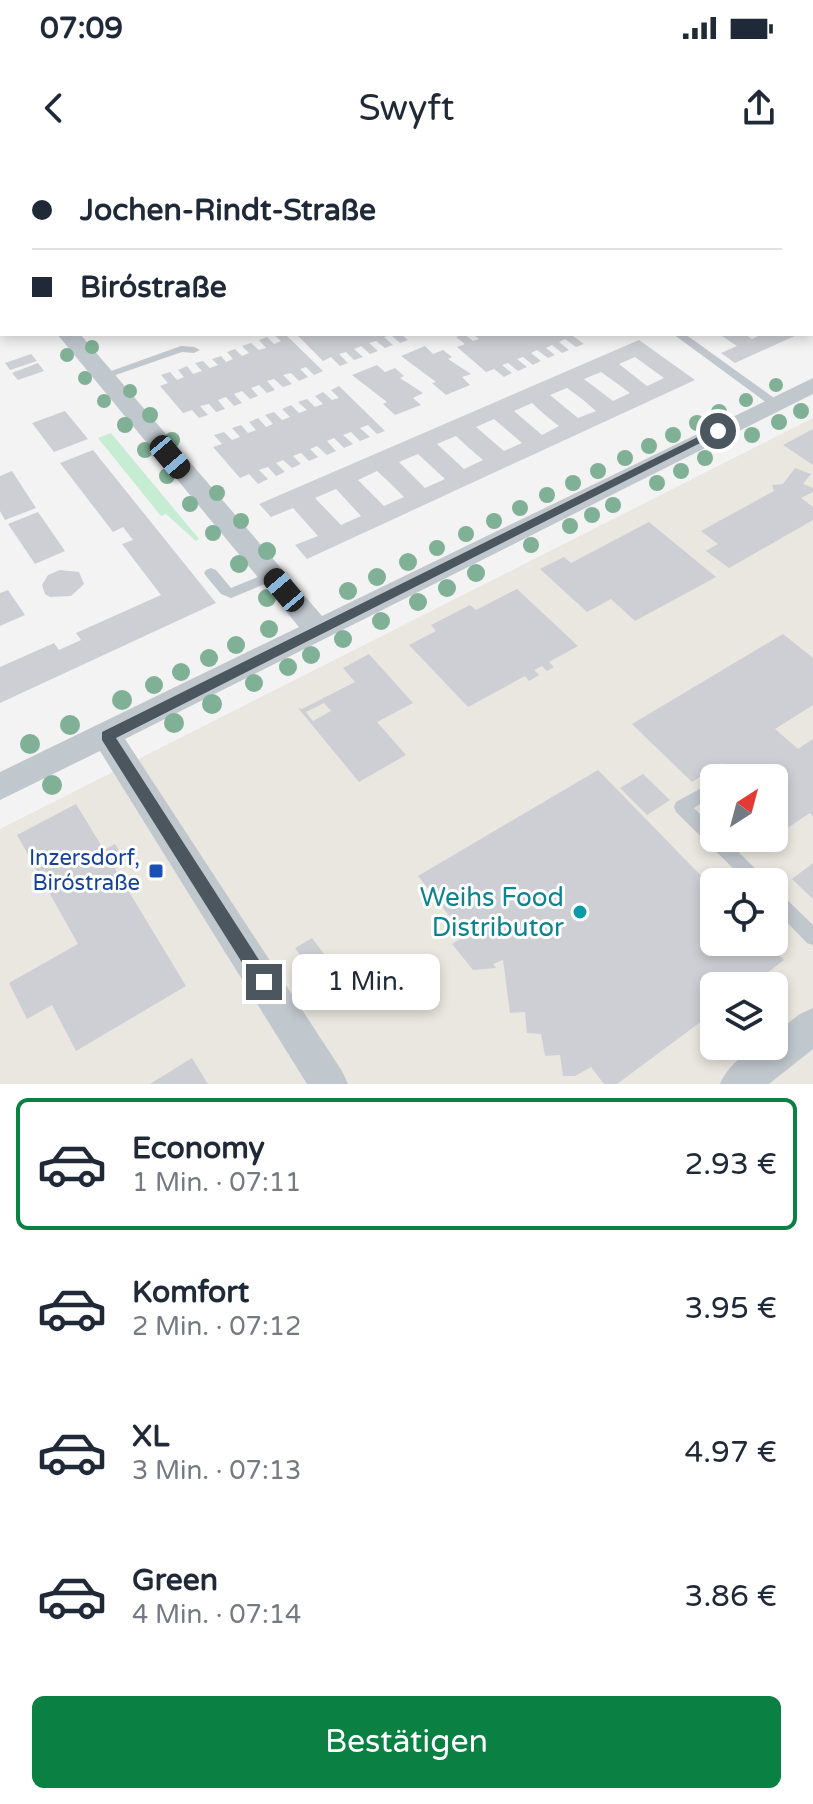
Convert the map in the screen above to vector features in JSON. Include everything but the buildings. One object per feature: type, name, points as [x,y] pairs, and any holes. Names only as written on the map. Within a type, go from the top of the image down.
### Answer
[{"type":"street","points":[[70,336],[318,630]]},
{"type":"street","points":[[0,787],[813,385]]},
{"type":"street","points":[[107,736],[329,1084]]},
{"type":"street","points":[[739,1084],[813,1026]]},
{"type":"lane","points":[[681,336],[775,403]]},
{"type":"lane","points":[[103,376],[181,349],[194,350]]},
{"type":"lane","points":[[211,573],[231,593],[272,576]]},
{"type":"lane","points":[[700,796],[682,807],[700,825]]},
{"type":"lane","points":[[728,852],[744,868]]},
{"type":"lane","points":[[788,912],[813,937]]},
{"type":"shaded area","points":[[813,418],[813,1084],[0,1084],[0,829]]},
{"type":"green space","points":[[111,433],[199,539],[196,541],[166,514],[161,516],[98,438]]},
{"type":"place","name":"Inzersdorf, Biróstraße","points":[[156,871]]},
{"type":"place","name":"Weihs Food Distributor","points":[[580,912]]},
{"type":"route","points":[[264,982],[107,736],[718,431]]}]
